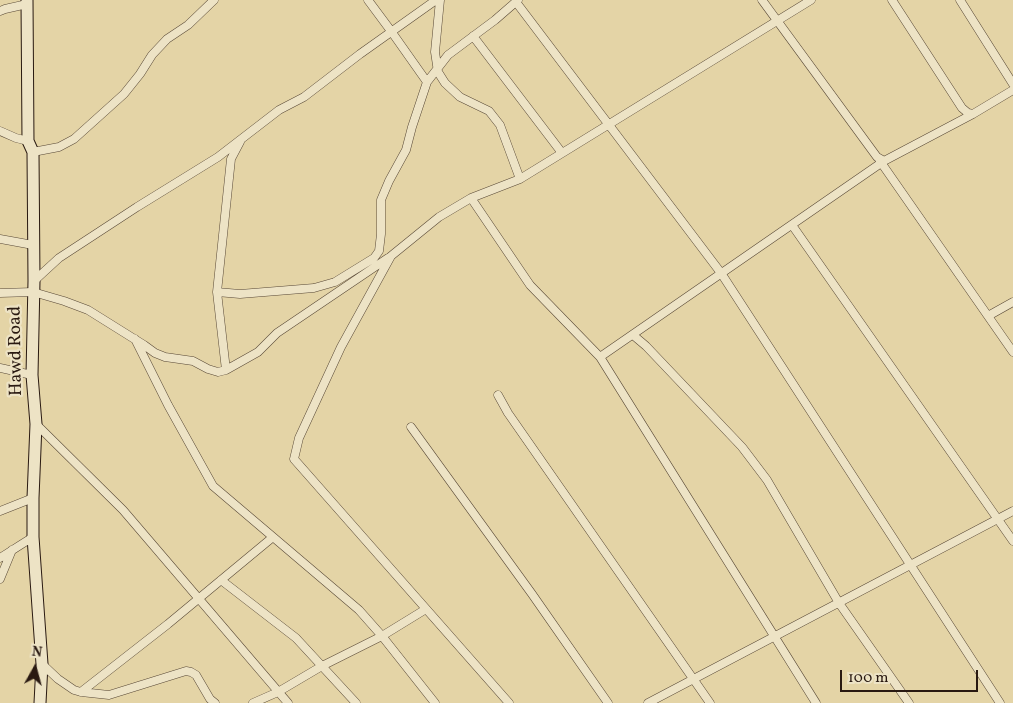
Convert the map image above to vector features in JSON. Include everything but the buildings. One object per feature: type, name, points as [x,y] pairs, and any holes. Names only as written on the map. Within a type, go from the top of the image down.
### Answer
[{"type":"main road","name":"Hawd Road","points":[[27,2],[28,141],[33,152],[34,286],[32,375],[36,424],[32,537],[42,664],[40,703]]},
{"type":"street","points":[[33,152],[59,146],[74,139],[124,94],[152,55],[167,39],[188,25],[214,0]]},
{"type":"street","points":[[368,0],[427,82]]},
{"type":"street","points":[[34,286],[59,258],[218,157],[279,110],[304,97],[391,31],[436,0]]},
{"type":"street","points":[[440,0],[435,52],[438,72],[450,88],[460,96],[489,111],[500,125],[520,179]]},
{"type":"street","points":[[762,0],[881,161],[1013,352]]},
{"type":"street","points":[[0,293],[34,286],[88,310],[155,353],[165,357],[193,361],[218,372],[226,370],[258,352],[278,333],[390,256],[439,217],[471,198],[520,179],[811,0]]},
{"type":"street","points":[[892,0],[962,108],[968,113],[973,114]]},
{"type":"street","points":[[960,0],[1013,84]]},
{"type":"street","points":[[216,292],[240,294],[314,288],[335,282],[374,258],[378,251],[382,234],[382,200],[389,181],[406,150],[427,82],[448,56],[517,1],[721,274],[1000,703]]},
{"type":"street","points":[[0,11],[27,2]]},
{"type":"street","points":[[473,36],[562,153]]},
{"type":"street","points":[[600,357],[792,225],[881,161],[973,114],[1013,90]]},
{"type":"street","points":[[0,131],[28,141]]},
{"type":"street","points":[[226,370],[216,292],[231,159],[241,140]]},
{"type":"street","points":[[471,198],[530,285],[600,357],[816,703]]},
{"type":"street","points":[[792,225],[1013,541]]},
{"type":"street","points":[[0,239],[33,245]]},
{"type":"street","points":[[390,256],[341,347],[299,438],[294,459],[509,703]]},
{"type":"street","points":[[988,316],[1013,302]]},
{"type":"street","points":[[633,334],[742,447],[767,480],[839,603],[909,703]]},
{"type":"street","points":[[135,339],[168,405],[213,486],[359,610],[435,703]]},
{"type":"street","points":[[0,368],[32,375]]},
{"type":"street","points":[[498,395],[508,413],[710,703]]},
{"type":"street","points":[[36,424],[123,510],[288,703]]},
{"type":"street","points":[[411,427],[608,703]]},
{"type":"street","points":[[0,511],[33,498]]},
{"type":"street","points":[[648,703],[1013,511]]},
{"type":"street","points":[[0,558],[32,537]]},
{"type":"street","points":[[81,692],[168,624],[273,537]]},
{"type":"street","points":[[0,579],[12,550]]},
{"type":"street","points":[[221,580],[296,638],[356,703]]},
{"type":"street","points":[[253,703],[278,692],[322,666],[382,636],[426,609]]},
{"type":"street","points":[[42,664],[58,679],[74,690],[109,695],[186,671],[191,672],[196,675],[210,699],[215,703]]}]
